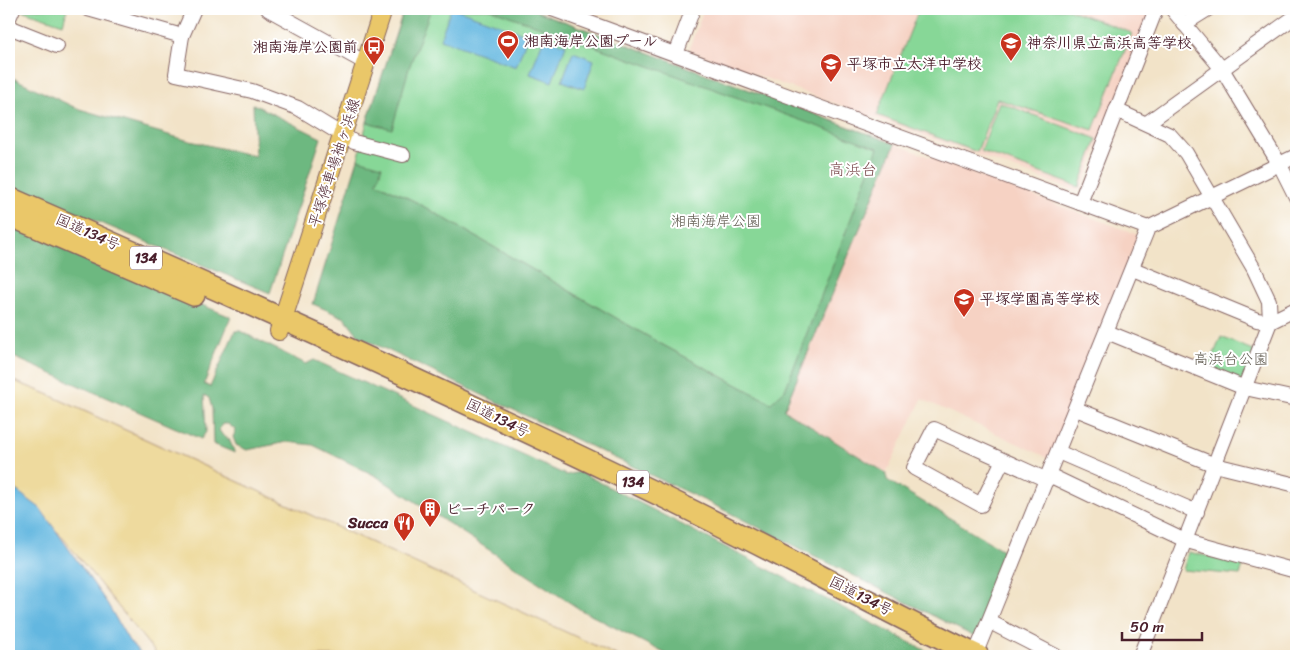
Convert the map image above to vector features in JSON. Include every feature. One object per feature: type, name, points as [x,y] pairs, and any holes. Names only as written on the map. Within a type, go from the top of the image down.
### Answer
[{"type":"highway","name":"国道134号","points":[[9,198],[281,324],[666,498],[977,656]]},
{"type":"highway","name":"国道134号","points":[[9,215],[281,324],[447,408],[679,520],[952,656]]},
{"type":"main road","name":"平塚停車場袖ヶ浜線","points":[[281,324],[383,9]]},
{"type":"street","points":[[9,18],[13,9]]},
{"type":"street","points":[[88,9],[182,36]]},
{"type":"street","points":[[194,9],[182,36],[176,74],[252,91],[298,108],[344,134],[354,142],[403,156]]},
{"type":"street","points":[[268,9],[366,63]]},
{"type":"street","points":[[553,9],[1148,228],[1296,156]]},
{"type":"street","points":[[676,54],[693,9]]},
{"type":"street","points":[[1080,203],[1156,9]]},
{"type":"street","points":[[1172,9],[1222,70],[1280,164],[1296,196]]},
{"type":"street","points":[[1184,24],[1208,9]]},
{"type":"street","points":[[1147,123],[1296,16]]},
{"type":"street","points":[[9,27],[56,46]]},
{"type":"street","points":[[1116,110],[1170,135],[1186,153],[1254,269],[1269,301],[1270,322],[1187,542],[1140,656]]},
{"type":"street","points":[[977,656],[1148,228]]},
{"type":"street","points":[[1133,269],[1257,320],[1270,322],[1296,309]]},
{"type":"street","points":[[1107,332],[1245,388],[1296,399]]},
{"type":"street","points":[[1076,409],[1215,465],[1296,485]]},
{"type":"street","points":[[1003,460],[981,505],[914,468],[934,429],[1048,478],[1187,542],[1296,571]]},
{"type":"street","points":[[1058,452],[1197,512]]},
{"type":"street","points":[[990,622],[1056,656]]},
{"type":"shaded area","name":"神奈川県立高浜高等学校","points":[[704,9],[1152,9],[1081,190],[1076,191],[691,51],[690,46]]},
{"type":"shaded area","name":"平塚学園高等学校","points":[[895,144],[1136,234],[1137,238],[1051,459],[922,399],[886,473],[784,410]]},
{"type":"green space","points":[[22,9],[67,9],[63,24]]},
{"type":"green space","name":"湘南海岸公園","points":[[404,9],[531,9],[895,144],[784,410],[661,344],[416,202],[377,183],[358,159],[367,122]]},
{"type":"green space","points":[[404,9],[431,9],[409,68],[392,129],[367,122]]},
{"type":"green space","points":[[490,9],[531,9],[895,144],[784,410],[886,473],[887,480],[1011,555],[975,637],[718,507],[360,337],[345,318],[313,304],[358,159],[382,166],[377,183],[416,202],[661,344],[771,403],[785,390],[878,148]]},
{"type":"green space","name":"神奈川県立高浜高等学校","points":[[919,9],[1068,9],[1132,33],[1093,130],[997,99],[977,152],[877,115]]},
{"type":"green space","points":[[9,76],[76,108],[186,140],[255,156],[253,104],[321,138],[270,293],[9,185]]},
{"type":"green space","points":[[999,102],[1097,139],[1079,187],[981,151]]},
{"type":"green space","points":[[9,225],[231,317],[204,384],[210,387],[235,331],[240,331],[306,364],[314,360],[566,475],[580,472],[936,656],[670,656],[581,610],[376,476],[313,445],[287,442],[247,450],[236,445],[233,437],[236,430],[228,424],[222,424],[219,430],[223,436],[229,439],[235,453],[213,444],[212,409],[209,398],[204,395],[206,432],[201,439],[9,355]]},
{"type":"green space","name":"高浜台公園","points":[[1221,337],[1255,351],[1242,382],[1208,368]]},
{"type":"green space","points":[[1188,552],[1244,564],[1240,575],[1183,570]]},
{"type":"sand","points":[[9,379],[47,394],[618,656],[158,656],[59,533],[9,502]]},
{"type":"water","points":[[451,9],[456,9],[528,35],[516,67],[440,39]]},
{"type":"water","points":[[544,37],[566,45],[552,82],[530,74]]},
{"type":"water","points":[[573,52],[594,60],[584,89],[562,81]]},
{"type":"water","points":[[9,485],[40,508],[107,603],[129,641],[143,656],[9,656]]},
{"type":"place","name":"湘南海岸公園プール","points":[[508,60]]},
{"type":"place","name":"神奈川県立高浜高等学校","points":[[1011,62]]},
{"type":"place","name":"湘南海岸公園前","points":[[374,66]]},
{"type":"place","name":"平塚市立太洋中学校","points":[[831,83]]},
{"type":"place","name":"平塚学園高等学校","points":[[964,318]]},
{"type":"place","name":"ビーチパーク","points":[[430,528]]},
{"type":"place","name":"Succa","points":[[404,542]]},
{"type":"district","name":"高浜台","points":[[853,169]]}]
